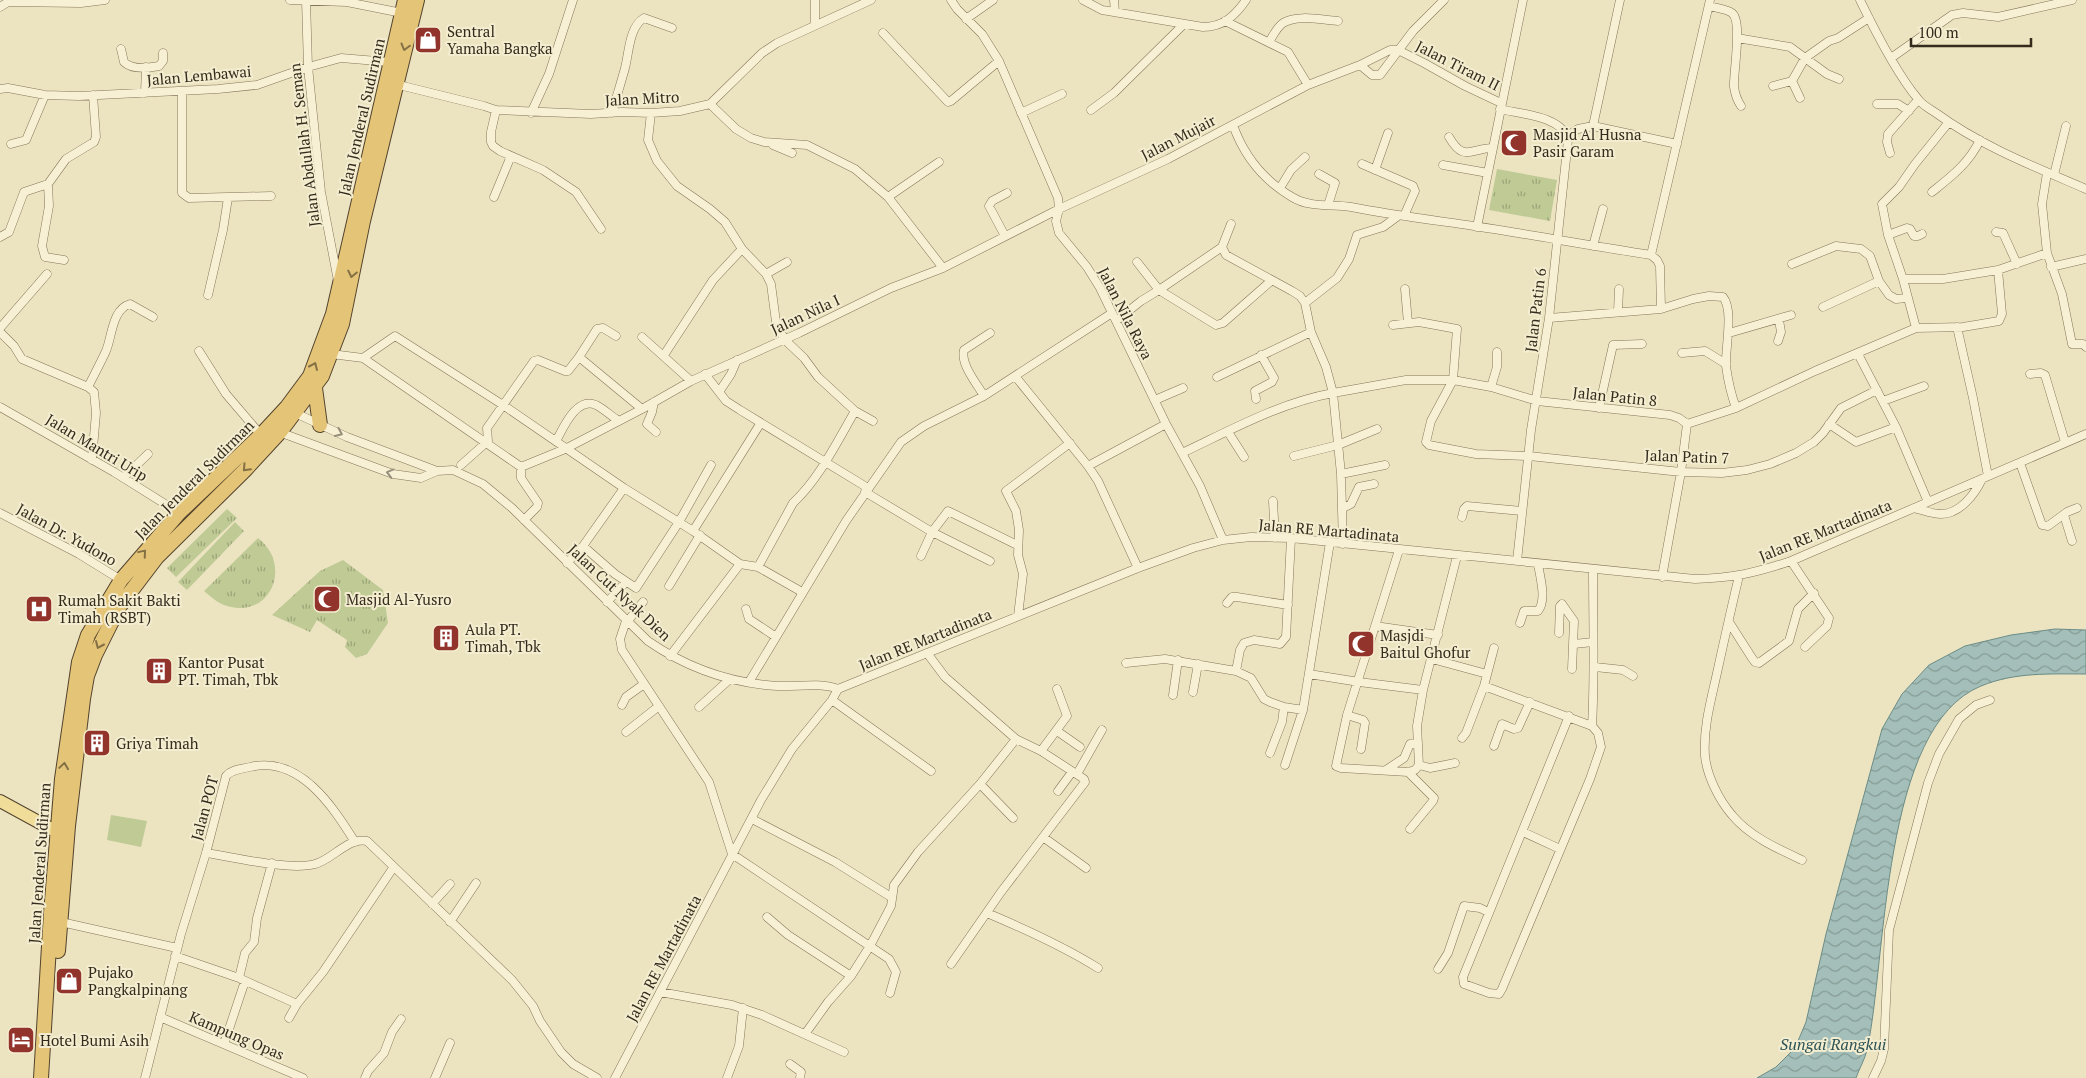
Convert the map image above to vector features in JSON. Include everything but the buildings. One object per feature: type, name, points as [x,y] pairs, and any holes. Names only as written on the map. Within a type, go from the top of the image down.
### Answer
[{"type":"highway","name":"Jalan Jenderal Sudirman","points":[[291,410],[338,318],[338,285],[391,83],[418,0]]},
{"type":"highway","name":"Jalan Jenderal Sudirman","points":[[41,1078],[60,922],[62,779],[79,662],[88,635],[121,580],[179,512],[271,431],[314,388],[322,376],[331,354],[338,318],[363,221],[391,83],[390,62],[403,6]]},
{"type":"highway","points":[[314,388],[320,424]]},
{"type":"highway","name":"Jalan Jenderal Sudirman","points":[[50,1078],[49,1024],[62,835],[87,676],[104,634],[130,591],[157,557],[245,470],[271,431]]},
{"type":"main road","points":[[0,802],[62,835]]},
{"type":"street","points":[[2,4],[8,2],[81,3],[105,0]]},
{"type":"street","points":[[290,0],[403,6]]},
{"type":"street","name":"Jalan Abdullah H. Seman","points":[[306,0],[308,67],[320,192],[338,285]]},
{"type":"street","points":[[531,113],[549,74],[573,0]]},
{"type":"street","points":[[815,0],[815,25]]},
{"type":"street","points":[[792,153],[751,138],[736,129],[710,104],[762,53],[796,33],[871,0]]},
{"type":"street","name":"Jalan Nila Raya","points":[[951,0],[966,19],[982,34],[999,61],[1058,198],[1059,209],[1056,221],[1060,233],[1087,267],[1112,313],[1166,424],[1200,486],[1223,540]]},
{"type":"street","points":[[966,19],[993,0]]},
{"type":"street","points":[[1083,0],[1102,10],[1211,27],[1225,22],[1239,10],[1246,0]]},
{"type":"street","points":[[1114,0],[1115,12]]},
{"type":"street","points":[[1360,65],[1372,75],[1380,75],[1413,31],[1444,0]]},
{"type":"street","points":[[1477,227],[1523,0]]},
{"type":"street","points":[[1593,126],[1620,0]]},
{"type":"street","points":[[1860,0],[1891,58],[1918,100],[1948,122],[1980,140],[2086,189]]},
{"type":"street","points":[[1891,58],[1952,15],[1998,17],[2072,0]]},
{"type":"street","points":[[1651,255],[1710,3],[1733,13],[1736,20],[1737,38],[1734,87],[1741,106]]},
{"type":"street","points":[[612,113],[626,67],[630,40],[639,21],[644,18],[672,28]]},
{"type":"street","points":[[1774,86],[1792,81],[1805,58],[1829,41],[1838,38],[1869,18]]},
{"type":"street","points":[[1269,42],[1280,26],[1288,21],[1298,19],[1338,21]]},
{"type":"street","points":[[1225,22],[1288,52],[1308,85]]},
{"type":"street","points":[[1091,110],[1114,93],[1184,24]]},
{"type":"street","points":[[883,33],[948,102],[952,101],[999,61]]},
{"type":"street","points":[[1737,38],[1790,47],[1827,74],[1839,79]]},
{"type":"street","points":[[121,49],[126,65],[146,68],[156,67],[161,64],[163,53]]},
{"type":"street","name":"Jalan Tiram II","points":[[1308,85],[1360,65],[1390,50],[1398,50],[1501,106]]},
{"type":"street","name":"Jalan Lembawai","points":[[0,80],[4,89],[45,95],[93,96],[257,85],[308,67],[341,58],[390,62]]},
{"type":"street","points":[[145,93],[146,68]]},
{"type":"street","points":[[1792,81],[1800,98]]},
{"type":"street","name":"Jalan Mitro","points":[[391,83],[496,110],[531,113],[651,113],[680,111],[710,104]]},
{"type":"street","name":"Jalan Mujair","points":[[1059,209],[1168,159],[1308,85]]},
{"type":"street","points":[[182,91],[182,193],[189,198],[272,196]]},
{"type":"street","points":[[1021,113],[1062,94]]},
{"type":"street","points":[[11,144],[26,140],[45,95]]},
{"type":"street","points":[[64,260],[47,258],[42,246],[50,206],[48,184],[66,159],[90,146],[95,140],[93,96]]},
{"type":"street","points":[[1890,153],[1887,142],[1888,134],[1918,100]]},
{"type":"street","points":[[1877,104],[1898,104],[1909,111]]},
{"type":"street","points":[[1501,106],[1559,125],[1578,129]]},
{"type":"street","points":[[496,110],[490,142],[495,149],[543,170],[576,192],[601,229]]},
{"type":"street","points":[[651,113],[648,140],[657,161],[678,186],[725,222],[742,249],[766,274],[771,284],[776,322],[784,339],[804,358],[818,377],[855,411],[872,421]]},
{"type":"street","points":[[1916,328],[1903,279],[1888,235],[1882,208],[1884,201],[1900,187],[1915,164],[1948,122]]},
{"type":"street","points":[[1233,125],[1243,151],[1250,160],[1292,198],[1306,203],[1320,206],[1338,205],[1651,255],[1660,266],[1662,309]]},
{"type":"street","points":[[1559,125],[1567,136],[1578,129],[1593,126],[1677,144]]},
{"type":"street","points":[[2066,126],[2042,204],[2047,253],[2062,294],[2072,344],[2082,344],[2086,347]]},
{"type":"street","points":[[1375,170],[1388,133]]},
{"type":"street","name":"Jalan Patin 6","points":[[1517,562],[1531,430],[1549,318],[1567,136]]},
{"type":"street","points":[[1449,137],[1455,147],[1467,153],[1493,148]]},
{"type":"street","points":[[1932,192],[1959,171],[1980,140]]},
{"type":"street","points":[[764,142],[808,146],[854,169],[886,196],[943,268]]},
{"type":"street","points":[[494,197],[511,156]]},
{"type":"street","points":[[1280,188],[1295,165],[1305,157]]},
{"type":"street","points":[[886,196],[939,162]]},
{"type":"street","points":[[1304,303],[1337,278],[1349,259],[1357,235],[1383,227],[1401,216],[1415,188],[1410,184],[1362,164]]},
{"type":"street","points":[[1443,165],[1488,173]]},
{"type":"street","points":[[1319,174],[1335,183],[1328,205]]},
{"type":"street","points":[[0,237],[10,232],[21,195],[34,187],[48,184]]},
{"type":"street","points":[[1005,236],[989,206],[992,200],[1007,193]]},
{"type":"street","points":[[208,295],[223,230],[228,198]]},
{"type":"street","name":"Jalan Nila I","points":[[521,467],[562,450],[705,374],[894,287],[943,268],[1059,209]]},
{"type":"street","points":[[1593,246],[1603,209]]},
{"type":"street","points":[[1116,321],[1141,301],[1222,247],[1231,224]]},
{"type":"street","points":[[1888,235],[1907,228],[1910,229],[1914,236],[1922,234]]},
{"type":"street","points":[[1996,232],[2003,233],[2017,264]]},
{"type":"street","points":[[1792,264],[1836,246],[1861,249],[1870,256],[1879,281],[1892,298],[1907,298]]},
{"type":"street","points":[[1222,247],[1229,258],[1300,296],[1304,303],[1311,332],[1326,366],[1333,393],[1340,474],[1343,544]]},
{"type":"street","points":[[664,355],[713,280],[742,249]]},
{"type":"street","points":[[1903,279],[1943,279],[1998,270],[2047,253]]},
{"type":"street","points":[[2051,266],[2086,259]]},
{"type":"street","points":[[766,274],[787,262]]},
{"type":"street","points":[[1137,262],[1160,290],[1218,325],[1271,281]]},
{"type":"street","points":[[1662,577],[1681,472],[1687,424],[1736,408],[1815,371],[1916,328],[1957,327],[2001,320],[1998,270]]},
{"type":"street","points":[[0,328],[47,274]]},
{"type":"street","points":[[1823,307],[1879,281]]},
{"type":"street","points":[[1404,289],[1408,323]]},
{"type":"street","points":[[1618,312],[1619,289]]},
{"type":"street","points":[[1549,318],[1662,309],[1692,299],[1718,295],[1726,300],[1729,333],[1726,364],[1729,388],[1736,408]]},
{"type":"street","points":[[88,387],[106,350],[110,333],[121,310],[130,304],[154,317]]},
{"type":"street","points":[[749,682],[847,519],[901,442],[929,423],[984,396],[1112,313]]},
{"type":"street","points":[[1729,333],[1791,315]]},
{"type":"street","points":[[1778,341],[1781,332],[1779,320]]},
{"type":"street","points":[[1393,325],[1408,323],[1439,324],[1457,329],[1453,380]]},
{"type":"street","points":[[1914,508],[1943,514],[1950,512],[1966,502],[1985,478],[1957,327]]},
{"type":"street","points":[[461,465],[489,440],[487,428],[534,361],[538,360],[565,371],[579,357],[598,329],[603,328],[616,336]]},
{"type":"street","points":[[0,332],[16,348],[22,359],[88,387],[94,392],[96,398],[92,460]]},
{"type":"street","points":[[1217,376],[1311,332]]},
{"type":"street","points":[[984,396],[964,360],[963,353],[964,350],[990,333]]},
{"type":"street","points":[[364,358],[396,337],[556,441],[562,450],[622,491],[651,503],[677,526],[697,537],[737,569],[758,567],[802,592]]},
{"type":"street","points":[[642,337],[691,381]]},
{"type":"street","points":[[1599,408],[1613,345],[1642,344]]},
{"type":"street","points":[[1682,353],[1705,351],[1726,364]]},
{"type":"street","points":[[199,352],[226,394],[271,431]]},
{"type":"street","points":[[1491,387],[1498,367],[1498,352]]},
{"type":"street","points":[[331,354],[364,358],[521,467],[521,478],[538,503],[537,507],[524,520]]},
{"type":"street","points":[[1858,354],[1896,427],[1928,502]]},
{"type":"street","points":[[1256,399],[1255,391],[1272,382],[1274,378],[1261,355]]},
{"type":"street","points":[[579,357],[642,409]]},
{"type":"street","points":[[719,392],[731,374],[737,360]]},
{"type":"street","points":[[2030,374],[2042,373],[2045,375],[2064,442]]},
{"type":"street","points":[[705,374],[726,401],[760,424],[826,461],[932,532],[990,562]]},
{"type":"street","points":[[1016,376],[1098,481],[1138,568]]},
{"type":"street","name":"Jalan Patin 8","points":[[1182,454],[1280,408],[1333,393],[1406,380],[1453,380],[1491,387],[1537,401],[1670,416],[1679,418],[1687,424]]},
{"type":"street","name":"Jalan Patin 7","points":[[1453,380],[1431,421],[1427,444],[1476,454],[1529,456],[1681,472],[1722,473],[1747,470],[1770,464],[1796,453],[1814,442],[1842,408],[1878,390]]},
{"type":"street","points":[[1883,401],[1924,386]]},
{"type":"street","points":[[1154,400],[1183,388]]},
{"type":"street","points":[[654,402],[654,408],[647,424],[656,432]]},
{"type":"street","points":[[556,441],[574,412],[584,405],[595,405],[619,421]]},
{"type":"street","name":"Jalan Mantri Urip","points":[[0,406],[179,512],[191,523]]},
{"type":"street","name":"Jalan Cut Nyak Dien","points":[[291,410],[392,455],[437,471]]},
{"type":"street","points":[[758,567],[793,503],[803,494],[826,461],[855,411]]},
{"type":"street","points":[[669,586],[760,424]]},
{"type":"street","points":[[1088,466],[1166,424]]},
{"type":"street","points":[[1829,424],[1854,441],[1859,442],[1896,427]]},
{"type":"street","points":[[1294,456],[1338,445],[1377,429]]},
{"type":"street","name":"Jalan Cut Nyak Dien","points":[[271,431],[394,474],[421,478],[437,471],[453,470],[483,484],[502,498],[648,641],[670,656],[692,667],[730,679],[749,682],[777,686],[824,685],[838,689]]},
{"type":"street","points":[[1228,432],[1244,457]]},
{"type":"street","name":"Jalan RE Martadinata","points":[[616,1078],[732,854],[792,749],[832,700],[838,689],[1138,568],[1223,540],[1251,537],[1292,538],[1694,579],[1756,573],[1791,561],[2086,434]]},
{"type":"street","points":[[1014,618],[1023,581],[1014,544],[1018,530],[1016,511],[1007,490],[1070,444]]},
{"type":"street","points":[[123,478],[148,454]]},
{"type":"street","points":[[2020,463],[2042,524],[2048,526],[2067,512],[2077,508]]},
{"type":"street","points":[[1340,474],[1385,465]]},
{"type":"street","points":[[583,546],[626,582],[636,588],[677,526],[711,466]]},
{"type":"street","points":[[1342,508],[1350,504],[1359,487],[1374,484]]},
{"type":"street","points":[[567,563],[583,546],[622,491]]},
{"type":"street","points":[[1273,501],[1275,538]]},
{"type":"street","points":[[1462,517],[1467,506],[1522,510]]},
{"type":"street","points":[[921,556],[932,532],[948,511],[1014,544]]},
{"type":"street","name":"Jalan Dr. Yudono","points":[[0,513],[79,554],[121,580]]},
{"type":"street","points":[[2064,515],[2072,541]]},
{"type":"street","points":[[1236,670],[1240,650],[1244,642],[1254,640],[1274,644],[1284,642],[1286,637],[1292,538]]},
{"type":"street","points":[[1285,765],[1302,710],[1330,542]]},
{"type":"street","points":[[1399,550],[1347,715],[1336,766],[1340,768],[1408,772],[1416,770],[1419,765],[1417,726],[1423,690],[1457,556]]},
{"type":"street","points":[[1791,561],[1829,618],[1829,623],[1805,647]]},
{"type":"street","points":[[1520,624],[1524,611],[1538,611],[1541,608],[1542,588],[1538,564]]},
{"type":"street","points":[[670,656],[737,569]]},
{"type":"street","points":[[1569,716],[1462,980],[1464,984],[1489,993],[1497,994],[1502,990],[1600,753],[1601,741],[1592,726],[1595,667],[1592,570]]},
{"type":"street","points":[[1738,576],[1709,707],[1705,758],[1712,780],[1732,815],[1746,828],[1771,845],[1802,860]]},
{"type":"street","points":[[608,602],[626,582]]},
{"type":"street","points":[[1728,622],[1755,662],[1759,663],[1789,641],[1798,609],[1814,593]]},
{"type":"street","points":[[1227,603],[1232,597],[1237,597],[1288,605]]},
{"type":"street","points":[[643,602],[626,621],[620,639],[622,650],[709,782],[732,854],[889,959],[896,968],[890,993]]},
{"type":"street","points":[[1559,633],[1560,606],[1562,604],[1573,620],[1572,668]]},
{"type":"street","points":[[746,609],[749,619],[776,638]]},
{"type":"street","points":[[1375,626],[1438,635]]},
{"type":"street","points":[[1574,644],[1593,642]]},
{"type":"street","points":[[1462,738],[1466,733],[1484,686],[1494,648]]},
{"type":"street","points":[[927,653],[945,677],[1016,739],[1041,752],[1085,781],[1084,785],[987,912],[951,964]]},
{"type":"street","points":[[1126,663],[1154,659],[1178,660],[1236,670],[1251,678],[1264,699],[1284,707],[1302,710]]},
{"type":"street","points":[[1432,659],[1487,674]]},
{"type":"street","points":[[1173,695],[1178,660]]},
{"type":"street","points":[[1193,692],[1198,664]]},
{"type":"street","points":[[1595,667],[1623,670],[1634,676]]},
{"type":"street","points":[[1309,674],[1423,690]]},
{"type":"street","points":[[699,707],[730,679]]},
{"type":"street","points":[[622,705],[626,697],[644,684]]},
{"type":"street","points":[[1484,686],[1592,726]]},
{"type":"street","points":[[1041,752],[1065,721],[1067,715],[1057,689]]},
{"type":"street","points":[[832,700],[931,771]]},
{"type":"street","points":[[1873,1078],[1884,1049],[1889,930],[1928,783],[1939,754],[1959,719],[1976,705],[1990,700]]},
{"type":"street","points":[[1494,746],[1501,725],[1504,724],[1518,728],[1530,702]]},
{"type":"street","points":[[626,732],[659,706]]},
{"type":"street","points":[[1270,753],[1282,722],[1284,707]]},
{"type":"street","points":[[1347,715],[1365,722],[1361,750]]},
{"type":"street","points":[[1058,790],[1075,773],[1102,730]]},
{"type":"street","points":[[1056,731],[1080,746]]},
{"type":"street","points":[[806,1034],[828,1002],[851,976],[870,946],[891,906],[894,885],[918,852],[980,784],[1016,739]]},
{"type":"street","points":[[1385,771],[1404,758],[1410,744],[1418,743]]},
{"type":"street","points":[[1419,765],[1430,768],[1455,763]]},
{"type":"street","name":"Jalan POT","points":[[145,1078],[176,952],[206,853],[224,779],[231,771],[256,765],[283,769],[301,776],[332,806],[355,842]]},
{"type":"street","points":[[1408,772],[1434,798],[1410,828]]},
{"type":"street","points":[[980,784],[1013,818]]},
{"type":"street","points":[[752,819],[834,862],[891,897]]},
{"type":"street","points":[[1523,832],[1560,848]]},
{"type":"street","points":[[1043,837],[1086,868]]},
{"type":"street","points":[[206,853],[292,866],[318,864],[355,842],[367,841],[522,990],[561,1052],[573,1064],[596,1078]]},
{"type":"street","points":[[224,1044],[242,980],[245,953],[254,942],[257,918],[272,863]]},
{"type":"street","points":[[289,1018],[297,1004],[323,972],[393,868]]},
{"type":"street","points":[[450,922],[476,883]]},
{"type":"street","points":[[432,904],[450,884]]},
{"type":"street","points":[[1438,969],[1448,953],[1462,908],[1467,906],[1488,912]]},
{"type":"street","points":[[987,912],[1059,945],[1098,968]]},
{"type":"street","points":[[767,917],[788,935],[851,976]]},
{"type":"street","points":[[60,922],[176,952],[297,1004]]},
{"type":"street","points":[[660,992],[743,1008],[844,1052]]},
{"type":"street","points":[[727,1078],[738,1046],[743,1008]]},
{"type":"street","name":"Kampung Opas","points":[[160,1017],[303,1078]]},
{"type":"street","points":[[365,1078],[368,1071],[384,1053],[392,1032],[401,1019]]},
{"type":"street","points":[[435,1078],[450,1044]]},
{"type":"street","points":[[790,1064],[801,1072],[800,1078]]},
{"type":"green space","points":[[1497,169],[1557,180],[1550,221],[1489,210]]},
{"type":"green space","points":[[227,509],[237,518],[176,577],[167,568]]},
{"type":"green space","points":[[235,522],[244,531],[187,590],[178,582]]},
{"type":"green space","points":[[258,538],[268,549],[274,561],[275,574],[273,586],[267,596],[257,604],[245,608],[227,606],[213,599],[204,591]]},
{"type":"green space","points":[[343,560],[383,590],[388,623],[367,654],[356,658],[345,647],[347,640],[317,620],[310,632],[272,615],[320,571]]},
{"type":"green space","points":[[111,815],[147,821],[141,847],[107,840]]},
{"type":"water","name":"Sungai Rangkui","points":[[2055,629],[2086,630],[2086,674],[2020,676],[1994,681],[1981,686],[1948,710],[1924,747],[1906,795],[1894,849],[1885,906],[1874,1010],[1867,1050],[1856,1078],[1757,1078],[1776,1067],[1795,1048],[1806,1022],[1826,934],[1882,729],[1902,694],[1929,665],[1965,646],[2011,635]]},
{"type":"place","name":"Sentral Yamaha Bangka","points":[[428,40]]},
{"type":"place","name":"Masjid Al Husna Pasir Garam","points":[[1514,143]]},
{"type":"place","name":"Masjid Al-Yusro","points":[[327,599]]},
{"type":"place","name":"Rumah Sakit Bakti Timah (RSBT)","points":[[39,609]]},
{"type":"place","name":"Aula PT. Timah, Tbk","points":[[446,638]]},
{"type":"place","name":"Masjdi Baitul Ghofur","points":[[1361,644]]},
{"type":"place","name":"Kantor Pusat PT. Timah, Tbk","points":[[159,671]]},
{"type":"place","name":"Griya Timah","points":[[97,743]]},
{"type":"place","name":"Pujako Pangkalpinang","points":[[69,981]]},
{"type":"place","name":"Hotel Bumi Asih","points":[[21,1040]]}]
